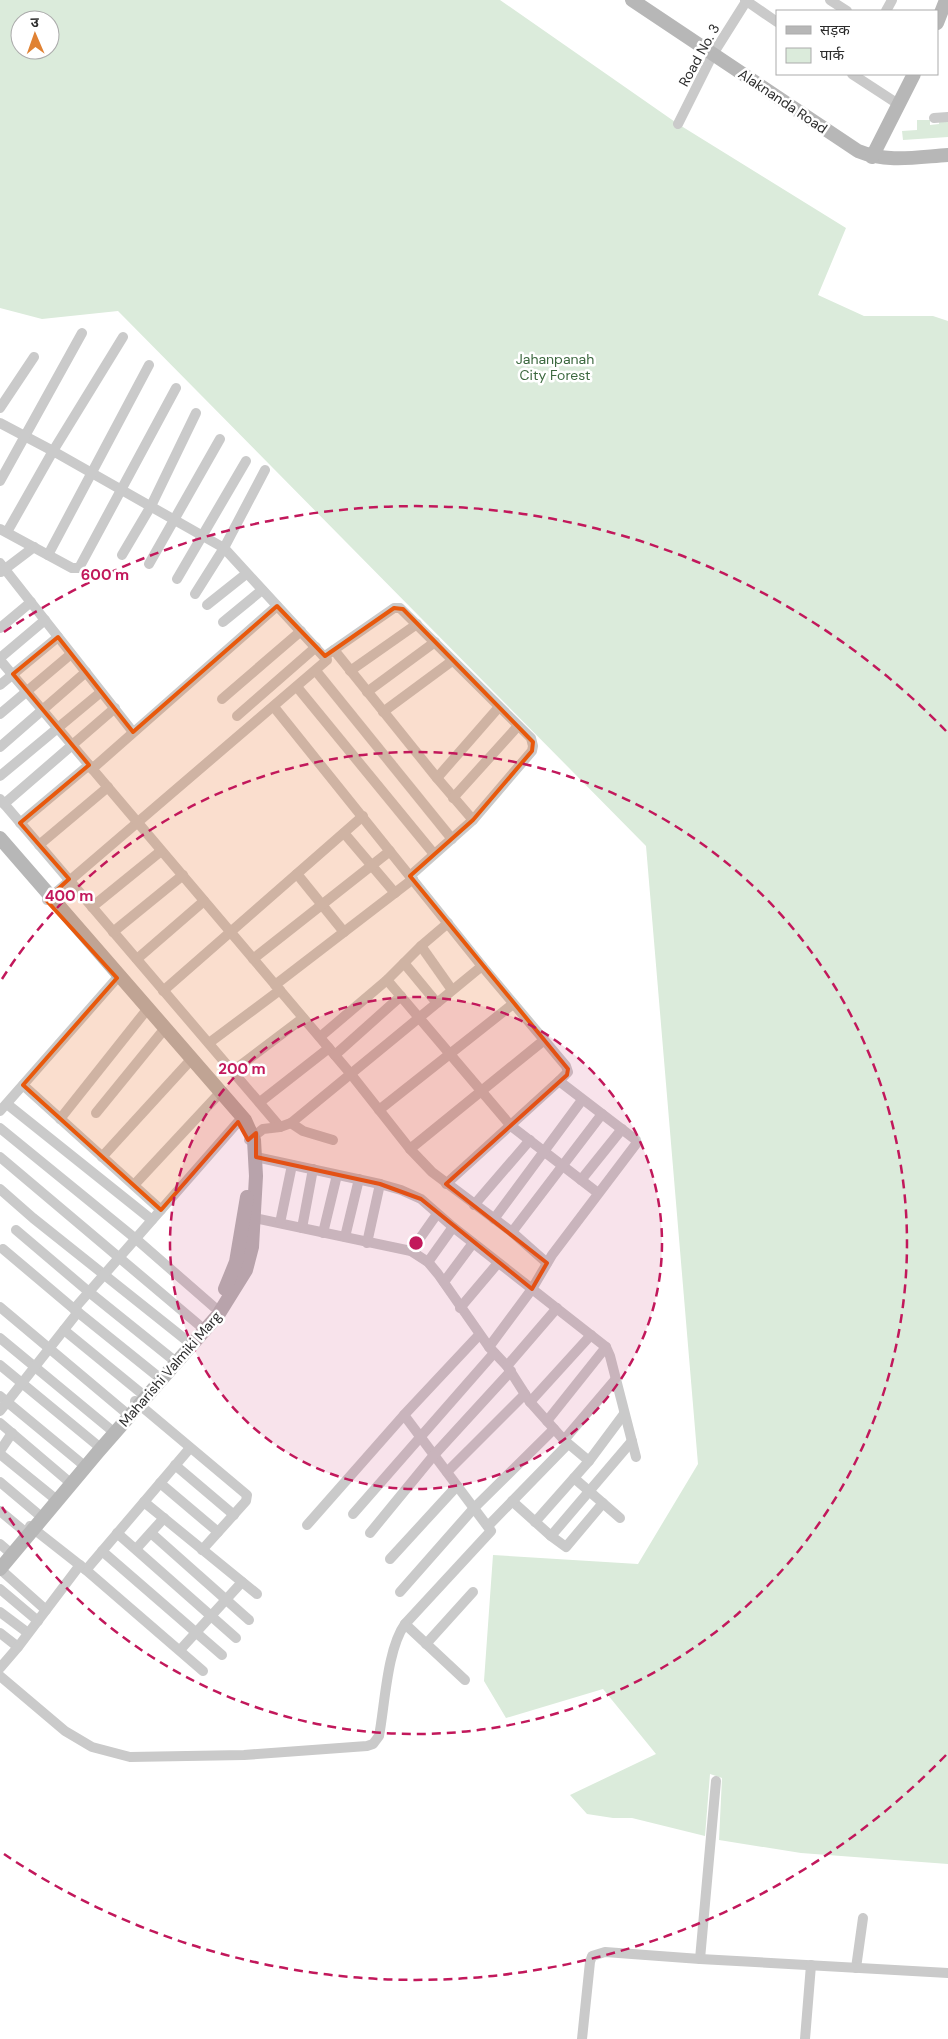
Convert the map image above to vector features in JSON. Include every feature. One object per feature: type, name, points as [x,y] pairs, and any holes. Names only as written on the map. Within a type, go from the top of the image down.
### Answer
[{"type":"street","points":[[632,0],[861,143],[874,153],[887,159],[948,155]]},
{"type":"street","points":[[646,0],[714,52]]},
{"type":"street","points":[[746,0],[776,21]]},
{"type":"street","name":"Road No. 3","points":[[678,124],[714,52],[746,0]]},
{"type":"street","points":[[830,0],[846,7]]},
{"type":"street","points":[[938,20],[946,0]]},
{"type":"street","points":[[854,75],[898,104]]},
{"type":"street","points":[[874,153],[913,75]]},
{"type":"street","points":[[934,118],[948,117]]},
{"type":"street","points":[[874,153],[948,147]]},
{"type":"street","points":[[0,481],[82,333]]},
{"type":"street","points":[[123,337],[3,530],[72,568],[79,568],[176,388]]},
{"type":"street","points":[[0,408],[34,357]]},
{"type":"street","points":[[48,555],[149,365]]},
{"type":"street","points":[[122,555],[151,506],[196,414]]},
{"type":"street","points":[[0,423],[91,472],[224,548],[246,574],[316,647],[329,654],[350,671],[436,778],[473,820]]},
{"type":"street","points":[[149,564],[220,439]]},
{"type":"street","points":[[177,579],[246,461]]},
{"type":"street","points":[[195,594],[224,548],[265,470]]},
{"type":"street","points":[[34,547],[2,569],[31,602],[133,732]]},
{"type":"street","points":[[207,605],[246,574]]},
{"type":"street","points":[[223,622],[262,590]]},
{"type":"street","points":[[0,628],[31,602]]},
{"type":"street","points":[[20,823],[133,732],[277,606]]},
{"type":"street","points":[[49,898],[137,821],[327,662],[329,654],[394,608],[403,610],[531,738],[534,746],[532,751],[473,820],[434,854],[411,878],[209,1043]]},
{"type":"street","points":[[45,620],[0,659],[320,1037],[410,1149],[446,1184],[512,1232],[547,1263]]},
{"type":"street","points":[[350,671],[417,624]]},
{"type":"street","points":[[222,699],[301,631]]},
{"type":"street","points":[[0,685],[58,637]]},
{"type":"street","points":[[367,692],[434,642]]},
{"type":"street","points":[[237,716],[316,647]]},
{"type":"street","points":[[0,714],[71,654]]},
{"type":"street","points":[[383,712],[452,661]]},
{"type":"street","points":[[316,671],[452,838]]},
{"type":"street","points":[[0,747],[86,672]]},
{"type":"street","points":[[298,687],[434,854]]},
{"type":"street","points":[[0,776],[101,692]]},
{"type":"street","points":[[274,707],[482,966],[568,1069],[566,1075],[446,1184]]},
{"type":"street","points":[[436,778],[499,707]]},
{"type":"street","points":[[114,708],[2,802],[280,1127]]},
{"type":"street","points":[[453,798],[518,726]]},
{"type":"street","points":[[39,845],[108,788]]},
{"type":"street","points":[[163,991],[363,816]]},
{"type":"street","points":[[344,833],[395,892]]},
{"type":"street","name":"Maharishi Valmiki Marg","points":[[0,838],[238,1122],[250,1138],[251,1159],[240,1245],[236,1262],[228,1283],[214,1307],[29,1528],[2,1551]]},
{"type":"street","name":"Maharishi Valmiki Marg","points":[[0,848],[49,898],[245,1120],[256,1156],[252,1247],[246,1270],[218,1315],[96,1445],[38,1514],[0,1569]]},
{"type":"street","points":[[92,907],[162,851]]},
{"type":"street","points":[[253,959],[390,851]]},
{"type":"street","points":[[297,874],[344,932]]},
{"type":"street","points":[[113,932],[182,876]]},
{"type":"street","points":[[137,959],[204,901]]},
{"type":"street","points":[[320,1037],[448,923]]},
{"type":"street","points":[[421,946],[452,990]]},
{"type":"street","points":[[404,962],[437,1003]]},
{"type":"street","points":[[250,1138],[263,1129],[280,1127],[290,1123],[482,966]]},
{"type":"street","points":[[117,978],[3,1107],[152,1220]]},
{"type":"street","points":[[386,980],[511,1126],[598,1193]]},
{"type":"street","points":[[260,1102],[332,1052],[401,996]]},
{"type":"street","points":[[379,1110],[513,1004]]},
{"type":"street","points":[[60,1120],[145,1012]]},
{"type":"street","points":[[233,1071],[303,1018]]},
{"type":"street","points":[[96,1113],[162,1032]]},
{"type":"street","points":[[410,1149],[543,1041]]},
{"type":"street","points":[[102,1157],[188,1063]]},
{"type":"street","points":[[353,1514],[421,1438],[492,1350],[547,1263],[636,1143],[635,1139],[559,1081]]},
{"type":"street","points":[[23,1085],[161,1210]]},
{"type":"street","points":[[134,1186],[217,1096]]},
{"type":"street","points":[[494,1219],[582,1100]]},
{"type":"street","points":[[512,1232],[602,1114]]},
{"type":"street","points":[[0,1411],[3,1399],[22,1383],[35,1367],[64,1330],[89,1292],[238,1122]]},
{"type":"street","points":[[290,1123],[304,1131],[333,1140]]},
{"type":"street","points":[[0,1128],[136,1239],[214,1307]]},
{"type":"street","points":[[581,1180],[622,1129]]},
{"type":"street","points":[[474,1205],[530,1140]]},
{"type":"street","points":[[256,1156],[380,1184],[415,1196],[473,1244],[557,1308],[606,1347],[636,1457]]},
{"type":"street","points":[[0,1157],[199,1325]]},
{"type":"street","points":[[280,1223],[292,1165]]},
{"type":"street","points":[[302,1228],[314,1169]]},
{"type":"street","points":[[323,1233],[337,1174]]},
{"type":"street","points":[[345,1238],[359,1179]]},
{"type":"street","points":[[367,1243],[380,1184]]},
{"type":"street","points":[[0,1189],[104,1276],[186,1340]]},
{"type":"street","points":[[411,1251],[437,1214]]},
{"type":"street","points":[[254,1218],[411,1251],[428,1262],[479,1334],[509,1368],[528,1398],[566,1442],[589,1460]]},
{"type":"street","points":[[428,1262],[452,1227]]},
{"type":"street","points":[[16,1230],[171,1358]]},
{"type":"street","points":[[444,1282],[473,1244]]},
{"type":"street","points":[[3,1249],[156,1375]]},
{"type":"street","points":[[460,1308],[498,1263]]},
{"type":"street","points":[[0,1307],[125,1412]]},
{"type":"street","points":[[370,1533],[557,1308]]},
{"type":"street","points":[[64,1330],[190,1448],[246,1495],[246,1501],[202,1550]]},
{"type":"street","points":[[307,1525],[479,1334]]},
{"type":"street","points":[[447,1472],[528,1398],[591,1335]]},
{"type":"street","points":[[0,1338],[110,1429]]},
{"type":"street","points":[[400,1592],[551,1425],[606,1347]]},
{"type":"street","points":[[0,1365],[96,1445]]},
{"type":"street","points":[[488,1526],[566,1442],[615,1380]]},
{"type":"street","points":[[3,1399],[81,1463]]},
{"type":"street","points":[[536,1522],[589,1460],[624,1414]]},
{"type":"street","points":[[0,1676],[65,1730],[92,1747],[130,1757],[244,1755],[373,1744],[379,1736],[393,1650],[399,1632],[447,1577],[491,1531],[404,1416]]},
{"type":"street","points":[[0,1423],[67,1480]]},
{"type":"street","points":[[12,1433],[0,1452],[52,1497]]},
{"type":"street","points":[[550,1536],[632,1441]]},
{"type":"street","points":[[0,1668],[83,1567],[102,1551],[190,1448]]},
{"type":"street","points":[[175,1465],[234,1515]]},
{"type":"street","points":[[574,1478],[620,1518]]},
{"type":"street","points":[[0,1482],[38,1514]]},
{"type":"street","points":[[160,1483],[218,1532]]},
{"type":"street","points":[[390,1559],[457,1486]]},
{"type":"street","points":[[144,1502],[257,1594]]},
{"type":"street","points":[[512,1502],[564,1546],[569,1545],[603,1504]]},
{"type":"street","points":[[0,1511],[29,1528],[83,1567],[204,1671]]},
{"type":"street","points":[[136,1550],[164,1518]]},
{"type":"street","points":[[117,1533],[236,1638]]},
{"type":"street","points":[[151,1533],[249,1620]]},
{"type":"street","points":[[102,1551],[222,1655]]},
{"type":"street","points":[[0,1569],[46,1610]]},
{"type":"street","points":[[180,1650],[242,1582]]},
{"type":"street","points":[[0,1589],[38,1621]]},
{"type":"street","points":[[426,1644],[473,1592]]},
{"type":"street","points":[[0,1612],[28,1633]]},
{"type":"street","points":[[405,1624],[464,1680]]},
{"type":"street","points":[[0,1633],[18,1647]]},
{"type":"street","points":[[700,1959],[716,1781]]},
{"type":"street","points":[[856,1968],[863,1918]]},
{"type":"street","points":[[582,2039],[590,1962],[592,1956],[605,1952],[948,1973]]},
{"type":"street","points":[[805,2039],[811,1965]]},
{"type":"highlighted area","points":[[277,606],[325,656],[394,608],[403,609],[533,742],[532,751],[473,820],[410,876],[568,1069],[567,1075],[446,1184],[547,1263],[532,1289],[421,1199],[380,1184],[256,1157],[256,1133],[248,1140],[238,1122],[161,1210],[60,1119],[23,1085],[117,978],[46,900],[69,879],[20,823],[89,765],[13,674],[58,637],[133,732]]},
{"type":"green space","name":"Jahanpanah City Forest","points":[[0,0],[500,0],[678,124],[846,228],[818,295],[864,316],[933,316],[948,321],[948,1864],[801,1853],[719,1840],[722,1778],[710,1774],[705,1836],[632,1818],[613,1818],[587,1814],[570,1795],[656,1754],[603,1689],[506,1718],[484,1681],[493,1555],[638,1564],[698,1464],[646,846],[118,311],[42,319],[0,308]]},
{"type":"green space","points":[[939,118],[948,118],[948,137],[903,140],[902,131],[917,130],[917,120],[930,120],[930,125],[939,124]]}]
